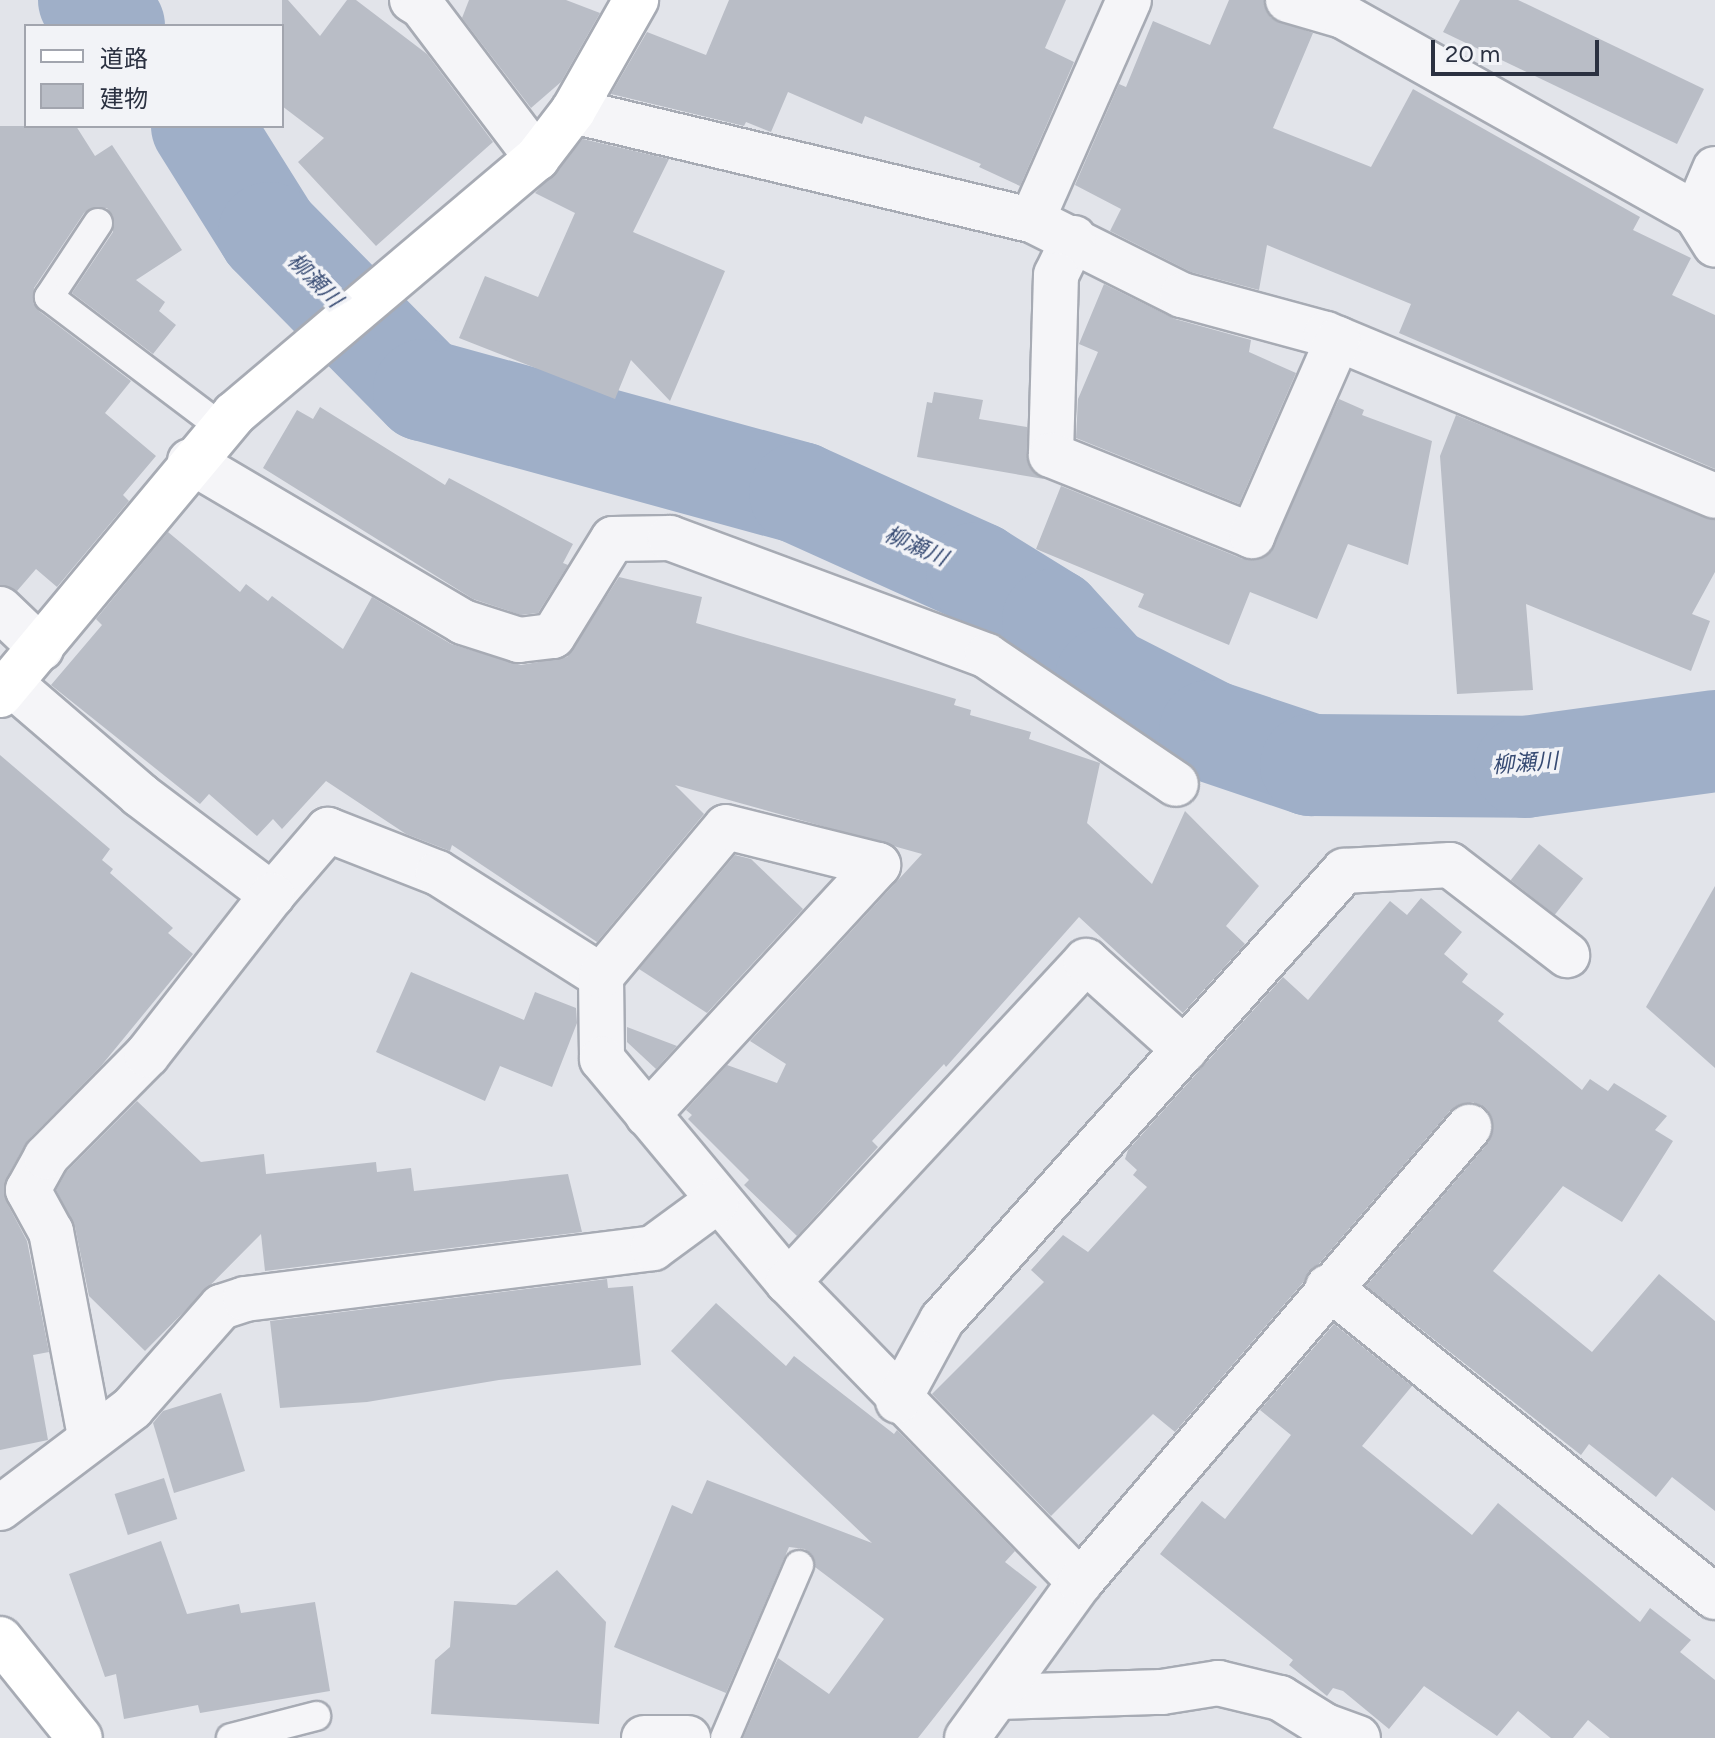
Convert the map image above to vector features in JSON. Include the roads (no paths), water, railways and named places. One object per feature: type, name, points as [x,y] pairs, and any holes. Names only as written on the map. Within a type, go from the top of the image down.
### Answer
[{"type":"street","points":[[412,0],[422,6],[537,158]]},
{"type":"street","points":[[272,895],[5,689],[190,461],[222,428],[537,158],[573,111],[636,0]]},
{"type":"street","points":[[1032,220],[1129,0]]},
{"type":"street","points":[[1288,0],[1343,16],[1705,229],[1715,169]]},
{"type":"street","points":[[573,111],[1032,220],[1074,238],[1182,295],[1338,339],[1715,496]]},
{"type":"street","points":[[1074,238],[1056,275],[1051,455],[1252,536],[1338,339]]},
{"type":"street","points":[[190,461],[463,622],[519,640],[553,636],[613,539],[670,538],[987,656],[1176,784]]},
{"type":"street","points":[[0,609],[41,648]]},
{"type":"street","points":[[647,1115],[878,865],[726,827],[601,976],[602,1059],[647,1115],[717,1201],[788,1282],[898,1401],[1080,1582]]},
{"type":"street","points":[[90,1436],[51,1232],[28,1190],[46,1157],[147,1055],[272,895],[328,830],[438,873],[601,976]]},
{"type":"street","points":[[898,1401],[942,1320],[1344,871],[1450,865],[1567,955]]},
{"type":"street","points":[[788,1282],[1086,961],[1185,1050]]},
{"type":"street","points":[[967,1738],[1080,1582],[1328,1287],[1469,1127]]},
{"type":"street","points":[[0,1508],[90,1436],[132,1408],[221,1307],[245,1299],[653,1248],[717,1201]]},
{"type":"street","points":[[1328,1287],[1715,1597]]},
{"type":"street","points":[[0,1639],[80,1738]]},
{"type":"street","points":[[999,1697],[1162,1692],[1218,1683],[1280,1698],[1335,1734]]},
{"type":"street","points":[[644,1738],[688,1738]]},
{"type":"lane","points":[[98,223],[49,297],[222,428]]},
{"type":"lane","points":[[725,1738],[799,1565]]},
{"type":"lane","points":[[231,1738],[316,1716]]},
{"type":"waterway","name":"柳瀬川","points":[[89,0],[112,24]]},
{"type":"waterway","name":"柳瀬川","points":[[203,128],[269,233],[424,390],[800,493],[977,573],[1053,620],[1106,678],[1210,731],[1311,765],[1525,767],[1715,741]]}]
